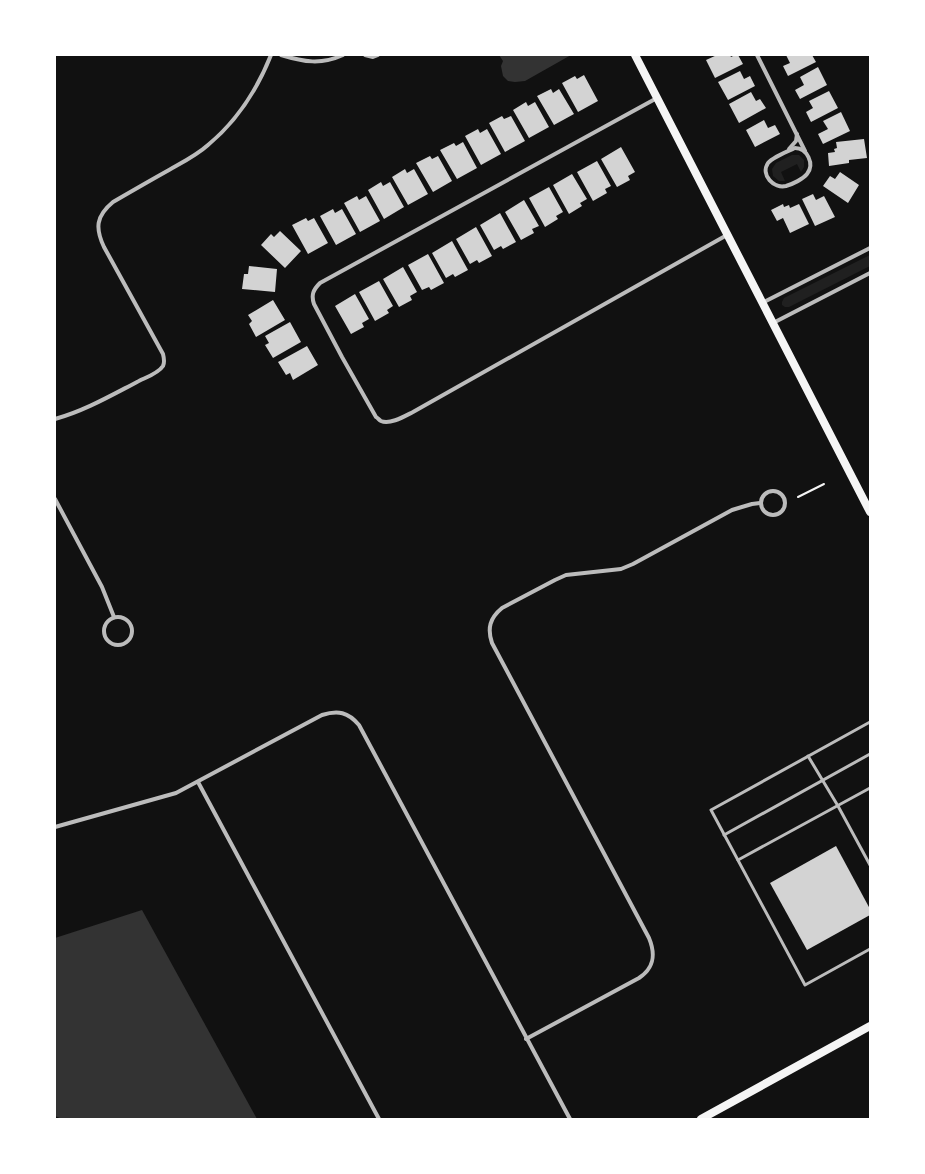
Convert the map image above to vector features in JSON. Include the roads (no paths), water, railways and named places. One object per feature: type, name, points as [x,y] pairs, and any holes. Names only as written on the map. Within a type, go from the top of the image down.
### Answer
[{"type":"main road","points":[[635,55],[870,512]]},
{"type":"main road","points":[[701,1119],[870,1026]]},
{"type":"street","points":[[55,419],[75,413],[90,406],[158,371],[162,366],[164,360],[163,354],[100,238],[98,226],[101,215],[106,207],[113,202],[194,156],[222,132],[254,92],[270,55]]},
{"type":"street","points":[[281,55],[308,62],[331,60],[343,55]]},
{"type":"street","points":[[365,55],[378,55]]},
{"type":"street","points":[[757,55],[797,134],[809,159],[810,168],[804,178],[788,186],[776,186],[767,176],[767,166],[771,160],[786,152],[799,148],[807,155]]},
{"type":"street","points":[[657,98],[320,283],[313,292],[312,299],[314,304],[376,417],[387,422],[400,419],[413,412],[728,235]]},
{"type":"street","points":[[786,152],[796,141],[797,134]]},
{"type":"street","points":[[762,303],[870,248]]},
{"type":"street","points":[[773,323],[870,273]]},
{"type":"street","points":[[773,490],[783,496],[785,504],[781,511],[774,515],[763,510],[760,503],[763,495],[773,490]]},
{"type":"street","points":[[55,499],[102,587],[114,617]]},
{"type":"street","points":[[526,1039],[646,974],[653,960],[653,953],[649,938],[492,643],[489,629],[491,620],[502,608],[555,580],[566,576],[609,571],[627,566],[732,510],[760,503]]},
{"type":"street","points":[[114,617],[123,617],[130,623],[132,628],[128,641],[120,645],[115,645],[107,640],[103,632],[106,622],[114,617]]},
{"type":"street","points":[[55,827],[176,793],[322,715],[335,712],[348,715],[359,725],[570,1119]]},
{"type":"street","points":[[198,782],[379,1119]]},
{"type":"lane","points":[[870,722],[711,810],[805,985],[870,949]]},
{"type":"lane","points":[[724,835],[870,754]]},
{"type":"lane","points":[[808,756],[838,806],[870,865]]},
{"type":"lane","points":[[738,860],[870,788]]}]
